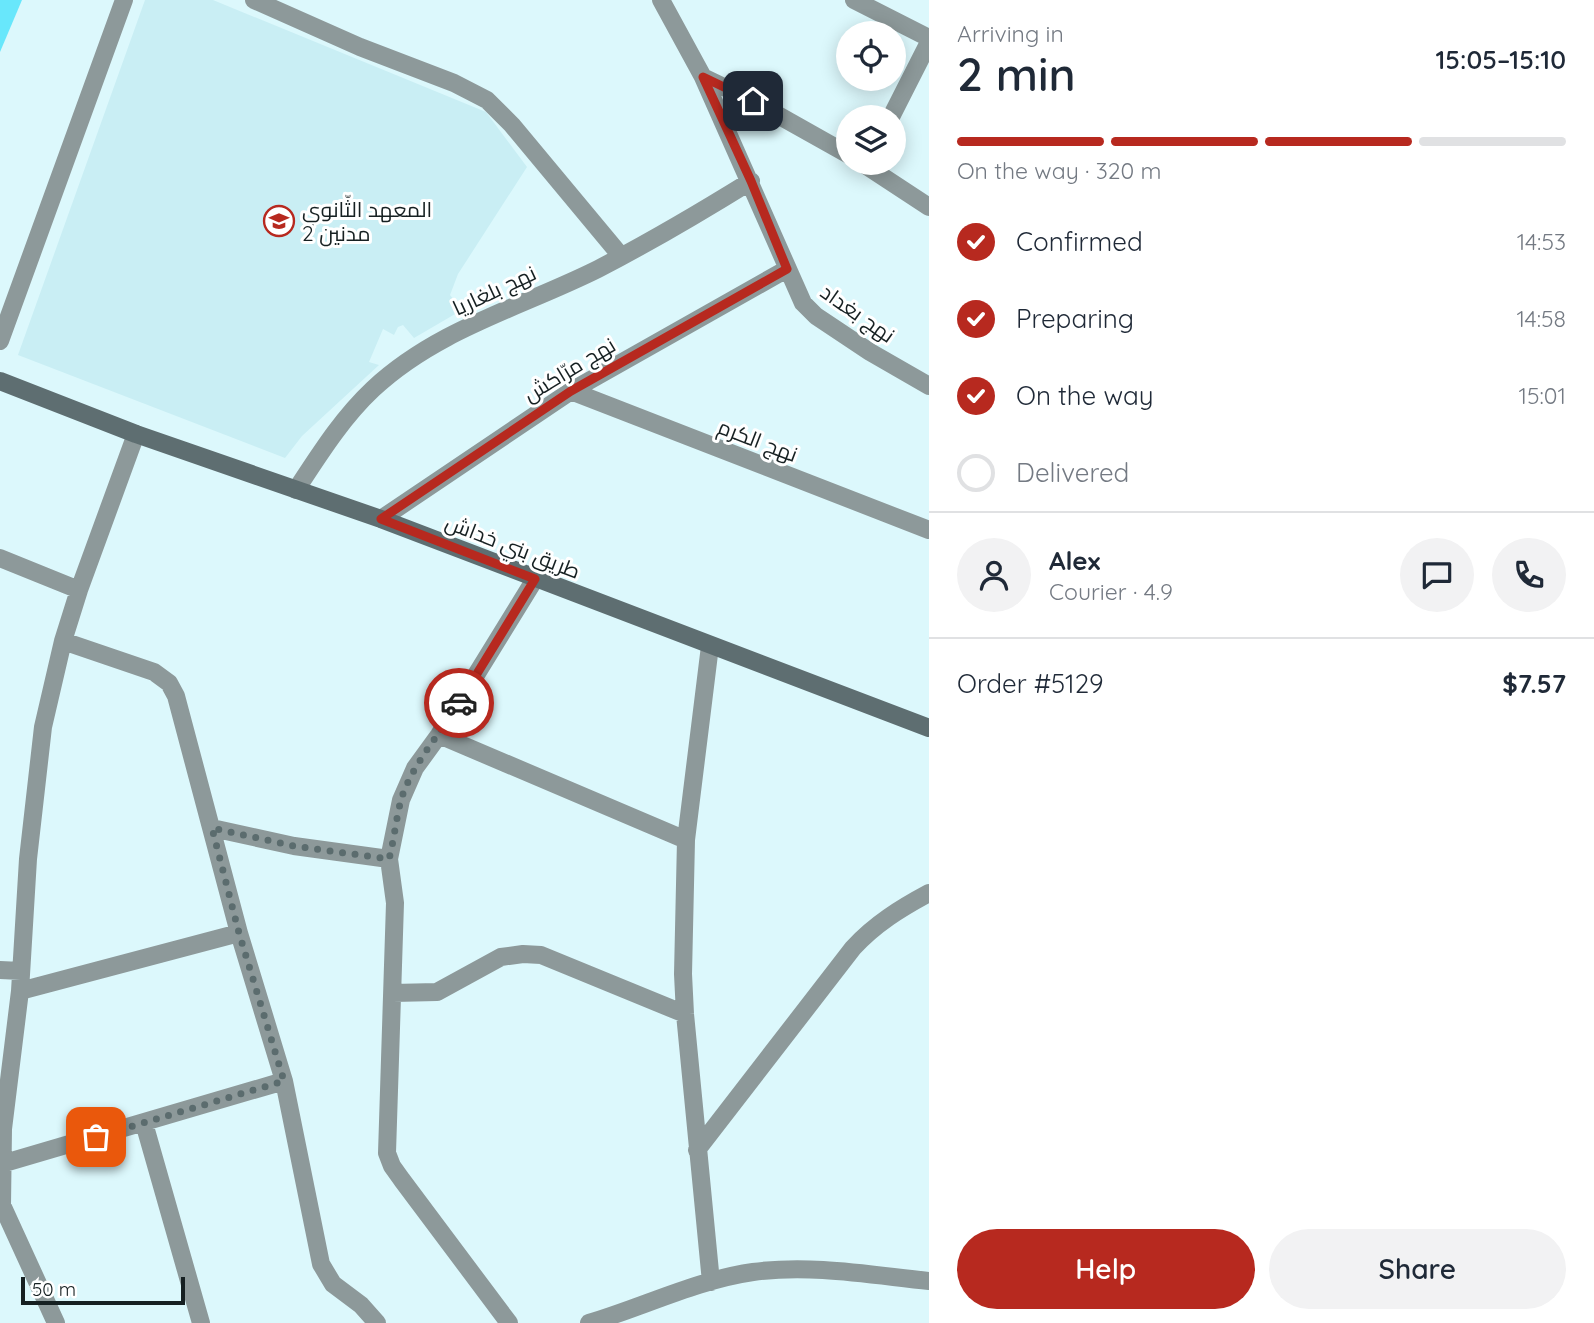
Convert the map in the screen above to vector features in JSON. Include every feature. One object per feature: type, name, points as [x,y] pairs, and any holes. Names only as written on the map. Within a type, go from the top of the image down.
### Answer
[{"type":"main road","name":"طريق بني خداش","points":[[0,382],[136,434],[381,519],[929,729]]},
{"type":"street","points":[[0,341],[124,0]]},
{"type":"street","points":[[254,0],[360,47],[454,83],[487,100],[512,125],[621,256]]},
{"type":"street","name":"نهج بغداد","points":[[661,0],[703,77],[803,303],[816,317],[929,386]]},
{"type":"street","points":[[854,0],[929,40],[922,73],[899,105]]},
{"type":"street","points":[[703,77],[753,101],[836,148]]},
{"type":"street","points":[[882,175],[929,207]]},
{"type":"street","name":"نهج بلغاريا","points":[[296,490],[357,405],[416,357],[480,320],[597,269],[751,181]]},
{"type":"street","name":"نهج مرّاكش","points":[[381,519],[571,391],[787,269]]},
{"type":"street","name":"نهج الكرم","points":[[571,391],[929,530]]},
{"type":"street","points":[[56,1323],[2,1205],[1,1129],[20,991],[28,859],[43,727],[63,641],[79,590],[136,434]]},
{"type":"street","points":[[0,558],[79,590]]},
{"type":"street","points":[[509,1323],[402,1180],[387,1153],[395,903],[389,859],[401,800],[415,768],[439,735],[535,579]]},
{"type":"street","points":[[63,641],[154,673],[169,683],[176,696],[239,933],[284,1081],[321,1264],[333,1284],[360,1305],[377,1323]]},
{"type":"street","points":[[710,646],[686,840],[683,974],[711,1282]]},
{"type":"street","points":[[439,735],[686,840]]},
{"type":"street","points":[[212,828],[294,846],[389,859]]},
{"type":"street","points":[[697,1150],[853,948],[870,930],[905,905],[929,893]]},
{"type":"street","points":[[20,991],[239,933]]},
{"type":"street","points":[[393,993],[437,992],[501,957],[541,955],[685,1014]]},
{"type":"street","points":[[0,970],[22,971]]},
{"type":"street","points":[[1,1164],[284,1081]]},
{"type":"street","points":[[144,1123],[201,1323]]},
{"type":"street","points":[[589,1323],[711,1282],[752,1272],[796,1269],[929,1281]]},
{"type":"shaded area","name":"المعهد الثّانوي مدنين 2","points":[[145,0],[213,0],[486,112],[527,167],[458,274],[450,295],[462,310],[414,338],[403,325],[398,327],[394,335],[383,329],[369,362],[379,365],[302,436],[285,458],[18,355]]},
{"type":"building","points":[[0,0],[22,0],[0,52]]},
{"type":"way so far","points":[[96,1137],[284,1081],[239,933],[212,828],[294,846],[389,859],[401,800],[408,782],[459,703]]},
{"type":"place","name":"المعهد الثّانوي مدنين 2","points":[[279,221]]},
{"type":"route","points":[[459,703],[535,579],[381,519],[571,391],[787,269],[751,181],[703,77],[753,101]]}]
